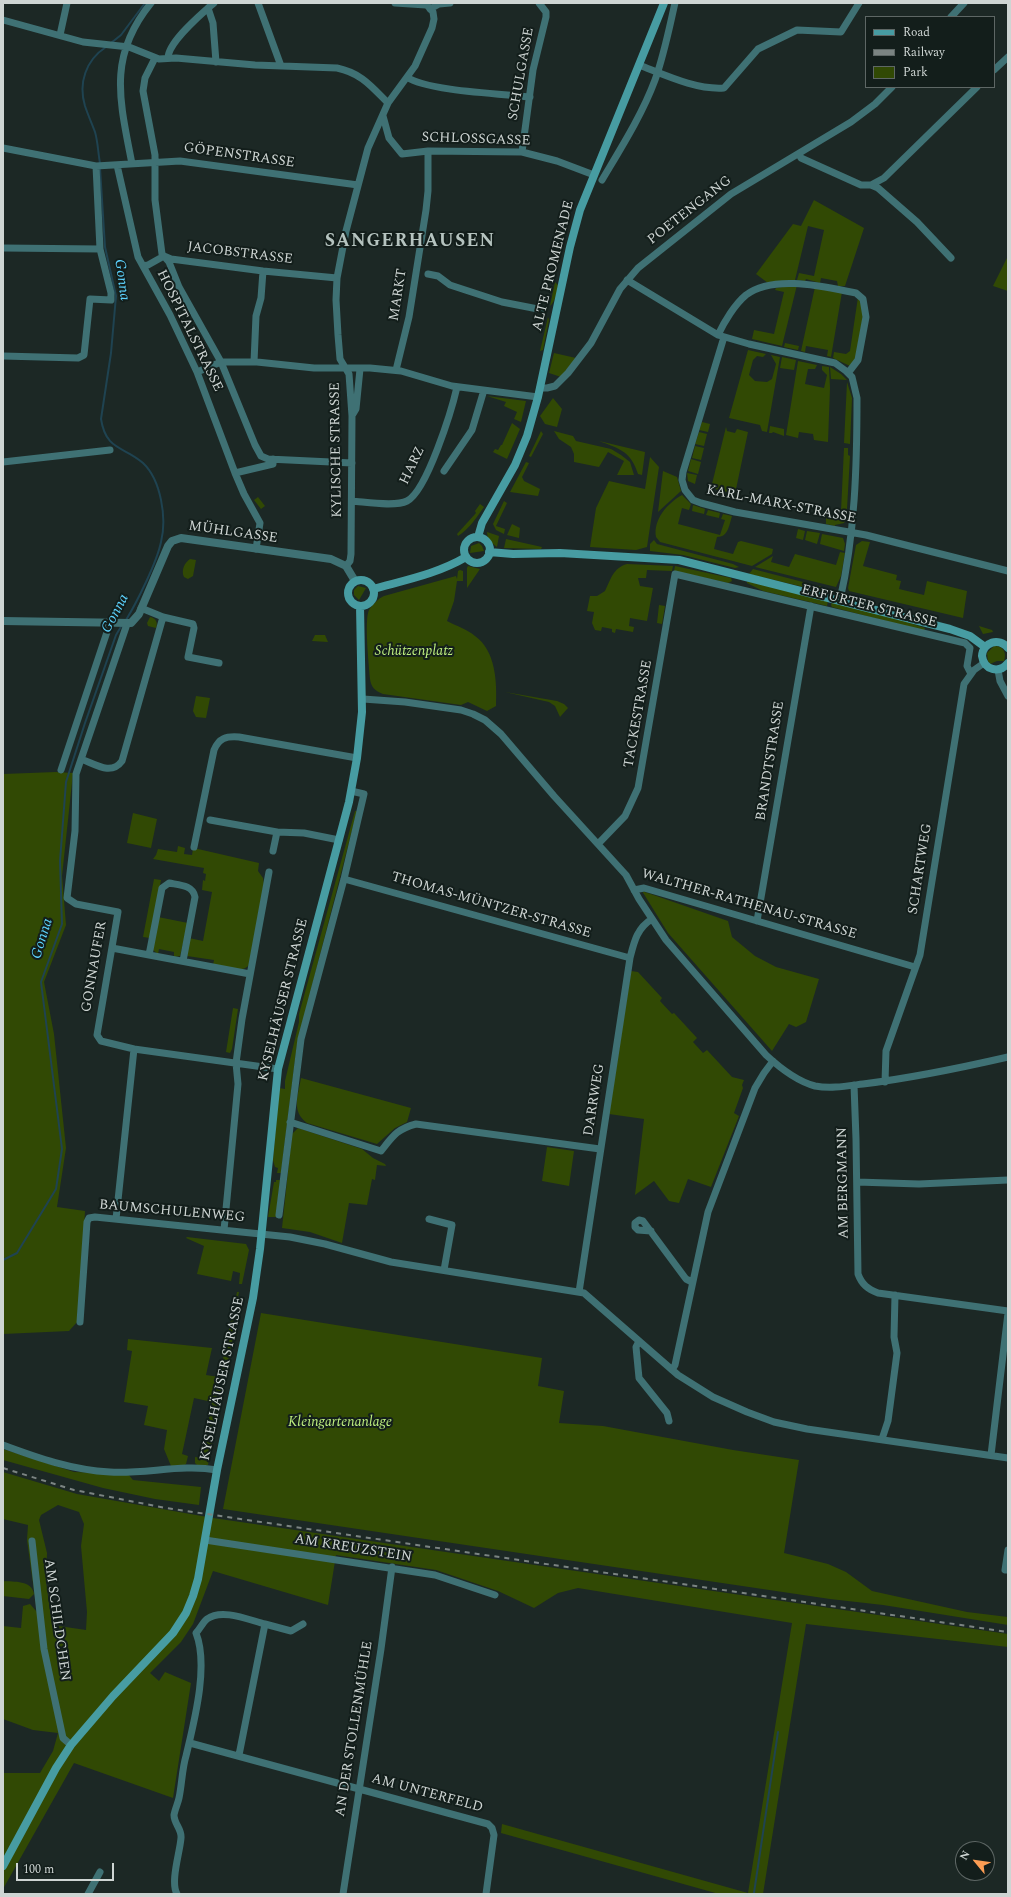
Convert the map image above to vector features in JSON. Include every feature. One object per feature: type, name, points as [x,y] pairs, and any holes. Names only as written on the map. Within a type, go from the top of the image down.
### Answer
[{"type":"main road","name":"ALTE PROMENADE","points":[[478,537],[482,523],[524,446],[538,397],[572,235],[580,210],[664,3]]},
{"type":"main road","points":[[478,537],[487,542],[489,552],[486,558],[480,562],[473,562],[466,557],[464,548],[466,542],[472,538],[478,537]]},
{"type":"main road","name":"ERFURTER STRASSE","points":[[489,552],[664,558],[685,562],[956,630],[970,636],[985,647]]},
{"type":"main road","points":[[373,589],[431,573],[466,557]]},
{"type":"main road","points":[[362,580],[367,582],[373,589],[371,601],[365,605],[360,606],[353,604],[348,596],[350,586],[355,582],[362,580]]},
{"type":"main road","name":"KYSELHÄUSER STRASSE","points":[[3,1866],[71,1745],[113,1696],[174,1633],[186,1613],[193,1596],[253,1298],[278,1069],[339,840],[351,791],[357,758],[363,699],[360,606]]},
{"type":"main road","points":[[1008,648],[1004,644],[998,642],[991,643],[985,647],[982,656],[984,663],[990,669],[998,670],[1008,663]]},
{"type":"street","points":[[60,36],[67,3]]},
{"type":"street","points":[[132,164],[120,95],[121,74],[126,46],[134,26],[151,3]]},
{"type":"street","points":[[168,58],[169,52],[184,31],[214,3]]},
{"type":"street","points":[[258,3],[280,66]]},
{"type":"street","points":[[395,3],[427,6],[450,3]]},
{"type":"street","name":"SCHULGASSE","points":[[522,152],[533,70],[546,17],[546,12],[539,3]]},
{"type":"street","points":[[602,180],[646,101],[657,72],[675,3]]},
{"type":"street","points":[[639,65],[711,88],[724,88],[758,49],[797,30],[841,32],[859,3]]},
{"type":"street","points":[[952,16],[964,3]]},
{"type":"street","name":"KYLISCHE STRASSE","points":[[346,566],[350,561],[351,554],[352,416],[347,368],[340,359],[337,325],[338,278],[346,231],[368,148],[388,103],[423,52],[432,28],[434,17],[427,6]]},
{"type":"street","points":[[208,8],[213,23],[216,62]]},
{"type":"street","points":[[3,20],[60,36],[100,44],[126,46],[155,58],[280,66],[330,66],[349,71],[360,76],[388,103]]},
{"type":"street","points":[[995,69],[1008,57]]},
{"type":"street","points":[[155,58],[143,85],[155,162],[155,200],[160,248],[169,262],[179,287],[221,362],[248,431],[261,456],[273,459],[352,463]]},
{"type":"street","points":[[407,77],[415,81],[435,86],[530,97]]},
{"type":"street","name":"POETENGANG","points":[[540,388],[547,388],[557,385],[579,359],[594,338],[618,293],[627,280],[668,244],[719,203],[759,176],[799,154],[860,116],[891,88]]},
{"type":"street","points":[[872,185],[884,178],[976,88]]},
{"type":"street","name":"SCHLOSSGASSE","points":[[383,116],[389,138],[402,154],[428,151],[522,152],[557,161],[594,175]]},
{"type":"street","name":"GÖPENSTRASSE","points":[[3,148],[97,166],[185,161],[358,185]]},
{"type":"street","name":"MARKT","points":[[396,370],[409,317],[426,210],[428,190],[428,151]]},
{"type":"street","points":[[799,154],[802,158],[861,185],[872,185],[878,188],[917,222],[951,258]]},
{"type":"street","points":[[3,356],[78,358],[84,355],[90,299],[111,300],[111,293],[100,249],[97,166]]},
{"type":"street","name":"HOSPITALSTRASSE","points":[[114,166],[138,257],[198,372],[235,473],[244,494],[260,523],[256,549]]},
{"type":"street","points":[[3,248],[100,249]]},
{"type":"street","points":[[143,266],[148,265],[164,256]]},
{"type":"street","name":"JACOBSTRASSE","points":[[164,256],[171,259],[263,271],[338,278]]},
{"type":"street","points":[[254,362],[256,316],[261,298],[263,271]]},
{"type":"street","points":[[428,274],[438,276],[450,285],[502,302],[543,310]]},
{"type":"street","points":[[627,280],[721,336],[782,352],[831,362],[848,373],[854,382],[857,398],[852,532],[849,560],[840,600]]},
{"type":"street","name":"KARL-MARX-STRASSE","points":[[848,373],[858,360],[866,317],[863,299],[856,293],[797,283],[757,289],[741,300],[721,336],[683,472],[682,482],[687,493],[698,502],[735,512],[852,532],[1008,571]]},
{"type":"street","points":[[198,372],[221,362],[254,362],[314,368],[370,368],[396,370],[443,384],[538,397]]},
{"type":"street","points":[[352,416],[356,409],[360,369]]},
{"type":"street","name":"HARZ","points":[[352,501],[400,503],[411,498],[431,465],[452,408],[457,386]]},
{"type":"street","points":[[444,471],[472,430],[484,390]]},
{"type":"street","points":[[3,462],[110,450]]},
{"type":"street","points":[[235,473],[273,464],[273,459]]},
{"type":"street","name":"MÜHLGASSE","points":[[120,624],[135,620],[168,546],[175,540],[189,538],[331,559],[346,566]]},
{"type":"street","points":[[346,566],[355,582]]},
{"type":"street","name":"ERFURTER STRASSE","points":[[675,574],[965,644],[970,648],[968,666],[971,674]]},
{"type":"street","name":"TACKESTRASSE","points":[[598,844],[625,816],[638,788],[675,574]]},
{"type":"street","points":[[733,588],[736,574]]},
{"type":"street","name":"BRANDTSTRASSE","points":[[757,921],[811,606]]},
{"type":"street","points":[[141,608],[163,617],[194,625],[188,657],[219,663]]},
{"type":"street","points":[[120,624],[81,759],[110,769],[117,767],[122,761],[163,617]]},
{"type":"street","points":[[3,621],[120,624]]},
{"type":"street","points":[[61,770],[120,624]]},
{"type":"street","name":"SCHARTWEG","points":[[885,1082],[886,1051],[921,951],[964,684],[971,674],[984,663]]},
{"type":"street","points":[[998,670],[1000,681],[1008,696]]},
{"type":"street","name":"WALTHER-RATHENAU-STRASSE","points":[[363,699],[406,702],[461,710],[474,714],[484,720],[514,747],[554,796],[626,875],[634,890],[642,888],[915,967]]},
{"type":"street","points":[[194,847],[214,750],[221,739],[239,737],[357,758]]},
{"type":"street","name":"GONNAUFER","points":[[81,759],[76,776],[75,831],[67,898],[76,904],[118,912],[97,1035],[101,1041],[134,1049],[278,1069]]},
{"type":"street","name":"KYSELHÄUSER STRASSE","points":[[280,1215],[290,1122],[302,1040],[344,879],[364,794],[351,791]]},
{"type":"street","points":[[210,820],[277,832],[304,834],[339,840]]},
{"type":"street","points":[[273,851],[277,832]]},
{"type":"street","name":"KYSELHÄUSER STRASSE","points":[[224,1230],[238,1084],[236,1062],[250,974],[269,872]]},
{"type":"street","name":"THOMAS-MÜNTZER-STRASSE","points":[[344,879],[630,958]]},
{"type":"street","points":[[149,955],[162,888],[170,883],[189,887],[194,892],[195,897],[183,961]]},
{"type":"street","points":[[634,890],[672,948],[773,1061],[793,1077],[810,1084],[830,1087],[854,1085],[885,1082],[1008,1057]]},
{"type":"street","name":"DARRWEG","points":[[579,1292],[630,958],[637,934],[642,927],[652,919]]},
{"type":"street","points":[[112,948],[250,974]]},
{"type":"street","points":[[116,1219],[134,1049]]},
{"type":"street","points":[[672,1370],[675,1365],[704,1227],[713,1198],[756,1088],[764,1073],[773,1061]]},
{"type":"street","name":"AM BERGMANN","points":[[854,1085],[858,1274],[860,1280],[873,1291],[895,1295]]},
{"type":"street","points":[[290,1122],[381,1151],[402,1128],[416,1124],[600,1149]]},
{"type":"street","points":[[857,1182],[919,1184],[1008,1180]]},
{"type":"street","name":"BAUMSCHULENWEG","points":[[80,1322],[87,1222],[90,1218],[95,1217],[299,1238],[375,1258],[579,1292]]},
{"type":"street","points":[[429,1219],[452,1225],[444,1270]]},
{"type":"street","points":[[651,1231],[686,1279],[692,1282]]},
{"type":"street","points":[[579,1292],[584,1293],[672,1370],[714,1397],[760,1417],[807,1428],[1008,1458]]},
{"type":"street","points":[[882,1439],[887,1424],[896,1353],[894,1337],[895,1295],[1008,1312],[991,1455]]},
{"type":"street","points":[[638,1341],[636,1347],[639,1378],[667,1413],[669,1421]]},
{"type":"street","points":[[3,1445],[54,1463],[75,1468],[111,1472],[189,1469],[218,1470]]},
{"type":"street","name":"AM KREUZSTEIN","points":[[205,1540],[435,1575],[495,1595]]},
{"type":"street","name":"AM SCHILDCHEN","points":[[32,1541],[44,1649],[63,1738],[71,1745]]},
{"type":"street","points":[[1008,1550],[1005,1570],[1008,1570]]},
{"type":"street","name":"AN DER STOLLENMÜHLE","points":[[343,1894],[392,1568]]},
{"type":"street","points":[[177,1894],[174,1885],[182,1835],[174,1816],[179,1797],[185,1756],[190,1743],[201,1669],[200,1644],[196,1633],[206,1620],[213,1615],[234,1616],[291,1631],[303,1624]]},
{"type":"street","points":[[239,1756],[265,1624]]},
{"type":"street","name":"AM UNTERFELD","points":[[190,1743],[488,1824],[492,1828],[494,1838],[486,1894]]},
{"type":"street","points":[[88,1894],[100,1872]]},
{"type":"green space","points":[[814,200],[864,228],[845,286],[838,286],[837,281],[821,278],[820,283],[806,279],[805,281],[797,280],[799,273],[814,276],[824,230],[808,226],[795,280],[768,283],[756,274],[793,224],[801,226]]},
{"type":"green space","points":[[1008,256],[1008,291],[993,286]]},
{"type":"green space","points":[[555,282],[558,285],[557,291],[550,306]]},
{"type":"green space","points":[[797,285],[782,346],[752,339],[754,330],[774,334],[784,292],[775,290],[776,288]]},
{"type":"green space","points":[[815,287],[842,292],[831,357],[827,356],[828,350],[806,346],[805,352],[801,351]]},
{"type":"green space","points":[[858,297],[864,311],[855,361],[850,366],[833,358],[834,352],[846,354],[850,351]]},
{"type":"green space","points":[[548,317],[549,320],[543,350],[540,351]]},
{"type":"green space","points":[[785,343],[799,346],[798,350],[784,347]]},
{"type":"green space","points":[[748,350],[766,354],[763,357],[757,356],[753,360],[749,375],[755,381],[767,382],[772,379],[776,364],[771,355],[780,357],[767,432],[762,431],[760,425],[729,418]]},
{"type":"green space","points":[[554,353],[576,358],[561,377],[549,373]]},
{"type":"green space","points":[[782,357],[796,360],[794,370],[780,368]]},
{"type":"green space","points":[[798,361],[817,365],[815,369],[808,369],[805,384],[824,388],[827,375],[822,370],[822,366],[829,367],[830,388],[828,442],[814,440],[813,434],[799,432],[798,438],[786,435]]},
{"type":"green space","points":[[830,367],[841,374],[847,380],[831,379]]},
{"type":"green space","points":[[847,382],[852,398],[850,444],[844,443]]},
{"type":"green space","points":[[487,396],[526,401],[521,422],[514,419],[517,412],[504,406],[506,402]]},
{"type":"green space","points":[[553,398],[562,409],[557,427],[545,424],[540,416]]},
{"type":"green space","points":[[702,422],[710,424],[708,432],[699,430]]},
{"type":"green space","points":[[512,423],[520,429],[507,459],[493,452],[495,449],[498,450],[502,445]]},
{"type":"green space","points":[[770,426],[784,429],[784,436],[773,432],[769,433]]},
{"type":"green space","points":[[726,427],[727,431],[735,433],[737,429],[748,432],[735,494],[711,488]]},
{"type":"green space","points":[[541,431],[543,434],[531,457],[529,456]]},
{"type":"green space","points":[[554,431],[573,436],[576,441],[611,449],[630,462],[634,475],[617,475],[624,461],[608,452],[599,467],[574,462],[574,454],[571,447],[559,439]]},
{"type":"green space","points":[[699,432],[707,434],[704,446],[695,444]]},
{"type":"green space","points":[[599,441],[645,452],[642,475],[638,474],[632,461],[624,452]]},
{"type":"green space","points":[[695,446],[704,448],[701,460],[692,458]]},
{"type":"green space","points":[[844,448],[848,448],[848,455],[850,456],[847,509],[841,511]]},
{"type":"green space","points":[[650,457],[659,467],[647,547],[636,550],[590,547],[596,508],[609,481],[645,489]]},
{"type":"green space","points":[[691,459],[701,462],[698,474],[688,471]]},
{"type":"green space","points":[[526,462],[529,463],[522,477],[524,481],[540,489],[538,496],[510,492]]},
{"type":"green space","points":[[663,471],[677,477],[681,491],[658,512]]},
{"type":"green space","points":[[687,473],[697,475],[695,484],[688,481]]},
{"type":"green space","points":[[682,495],[691,504],[689,510],[682,508],[678,524],[720,535],[725,520],[721,519],[723,514],[732,516],[726,533],[721,537],[717,537],[714,549],[733,554],[738,542],[741,541],[773,549],[772,554],[752,566],[660,542],[656,537],[659,518],[672,502]]},
{"type":"green space","points":[[258,497],[265,506],[261,509],[254,500]]},
{"type":"green space","points":[[504,501],[507,503],[496,526],[505,529],[504,534],[496,530],[493,524]]},
{"type":"green space","points":[[480,504],[484,507],[476,519],[458,536],[457,534],[476,513],[475,511]]},
{"type":"green space","points":[[693,505],[705,509],[704,514],[692,511]]},
{"type":"green space","points":[[708,510],[720,513],[719,518],[706,515]]},
{"type":"green space","points":[[826,514],[847,516],[844,523],[835,526],[826,524]]},
{"type":"green space","points":[[512,524],[520,528],[519,538],[507,535]]},
{"type":"green space","points":[[798,529],[805,531],[803,540],[796,538]]},
{"type":"green space","points":[[807,531],[820,533],[817,544],[805,540]]},
{"type":"green space","points":[[487,532],[499,536],[497,547],[488,540]]},
{"type":"green space","points":[[822,534],[843,538],[845,544],[844,551],[820,544]]},
{"type":"green space","points":[[506,539],[542,547],[541,549],[504,548]]},
{"type":"green space","points":[[654,540],[657,544],[733,564],[739,567],[735,568],[683,555],[650,551],[650,544]]},
{"type":"green space","points":[[862,541],[870,542],[863,566],[897,575],[896,580],[901,581],[899,589],[924,595],[927,581],[967,591],[963,618],[849,591],[848,588],[856,545]]},
{"type":"green space","points":[[479,543],[484,551],[470,553],[471,546]]},
{"type":"green space","points":[[840,552],[845,553],[841,576],[836,587],[755,567],[773,556],[771,562],[789,567],[795,554],[836,565]]},
{"type":"green space","points":[[190,559],[196,560],[193,576],[188,579],[184,577],[183,570],[186,563]]},
{"type":"green space","points":[[627,564],[673,566],[672,571],[647,570],[646,578],[638,578],[640,586],[653,588],[647,621],[630,618],[629,626],[634,627],[633,632],[616,629],[615,633],[612,632],[612,629],[602,627],[601,631],[595,630],[592,623],[594,612],[587,611],[590,596],[597,596],[605,591],[615,571]]},
{"type":"green space","points":[[468,566],[480,569],[467,588],[467,568]]},
{"type":"green space","points":[[675,566],[731,578],[732,581],[728,583],[674,571]]},
{"type":"green space","points":[[753,569],[830,589],[830,591],[829,593],[749,574]]},
{"type":"green space","name":"Schützenplatz","points":[[458,571],[463,571],[463,581],[457,581],[454,601],[447,621],[465,629],[472,634],[482,642],[487,650],[494,668],[496,706],[487,711],[468,702],[461,705],[383,694],[378,692],[372,686],[370,679],[367,623],[370,608],[384,596],[456,576],[457,579]]},
{"type":"green space","points":[[747,581],[828,601],[827,606],[763,591],[747,583]]},
{"type":"green space","points":[[358,586],[366,588],[359,600],[354,595],[354,590]]},
{"type":"green space","points":[[832,602],[925,628],[924,631],[832,607]]},
{"type":"green space","points":[[659,605],[665,606],[662,624],[657,623]]},
{"type":"green space","points":[[150,617],[154,618],[156,621],[156,628],[148,626],[147,623]]},
{"type":"green space","points":[[979,626],[992,630],[993,632],[983,634]]},
{"type":"green space","points":[[315,635],[325,635],[328,642],[312,641]]},
{"type":"green space","points":[[994,646],[1000,647],[1004,650],[1005,658],[1004,661],[997,661],[990,664],[987,653]]},
{"type":"green space","points":[[505,692],[557,701],[564,704],[568,708],[560,717],[555,706],[549,702]]},
{"type":"green space","points":[[196,696],[210,698],[206,718],[196,717],[193,711]]},
{"type":"green space","points":[[56,772],[73,773],[62,876],[66,925],[44,982],[54,1034],[66,1148],[57,1207],[85,1211],[78,1321],[69,1331],[3,1334],[3,774]]},
{"type":"green space","points":[[355,811],[357,811],[297,1044],[281,1173],[277,1173],[278,1168],[275,1167],[273,1160],[279,1088],[285,1089],[285,1081],[299,1022],[299,1014]]},
{"type":"green space","points":[[133,813],[157,819],[151,848],[127,843]]},
{"type":"green space","points":[[178,846],[185,848],[184,854],[192,855],[193,849],[198,849],[259,863],[258,871],[263,878],[264,884],[249,965],[246,968],[227,968],[213,965],[214,960],[187,956],[189,938],[203,941],[212,892],[202,890],[203,880],[205,881],[206,874],[203,873],[204,868],[153,859],[158,849],[177,852]]},
{"type":"green space","points":[[154,879],[161,880],[150,938],[143,937]]},
{"type":"green space","points":[[642,891],[728,921],[732,937],[755,956],[776,967],[819,979],[806,1022],[796,1027],[789,1024],[772,1051],[668,933]]},
{"type":"green space","points":[[158,917],[188,923],[180,956],[174,957],[174,952],[159,949],[158,954],[153,950]]},
{"type":"green space","points":[[631,971],[638,972],[662,998],[660,1001],[672,1014],[674,1013],[697,1038],[693,1042],[703,1053],[707,1050],[732,1077],[744,1080],[742,1085],[743,1088],[734,1113],[739,1116],[711,1187],[688,1179],[679,1203],[669,1201],[654,1181],[635,1195],[644,1119],[609,1114]]},
{"type":"green space","points":[[233,1008],[238,1009],[232,1049],[230,1053],[226,1052]]},
{"type":"green space","points":[[301,1078],[411,1108],[407,1122],[395,1128],[377,1144],[307,1123],[302,1118],[297,1108],[297,1097]]},
{"type":"green space","points":[[298,1128],[362,1149],[386,1166],[377,1165],[375,1180],[372,1179],[367,1205],[349,1203],[342,1243],[310,1232],[282,1228],[292,1134]]},
{"type":"green space","points":[[547,1147],[574,1151],[569,1186],[542,1181]]},
{"type":"green space","points":[[276,1180],[280,1180],[276,1217],[268,1217],[274,1182],[276,1182]]},
{"type":"green space","points":[[186,1238],[246,1244],[249,1250],[242,1284],[239,1284],[240,1273],[233,1271],[231,1281],[197,1274],[204,1246]]},
{"type":"green space","points":[[237,1292],[239,1292],[238,1297],[240,1298],[238,1317],[208,1465],[197,1465],[195,1463],[195,1457],[201,1458],[212,1402],[194,1398],[182,1454],[188,1456],[186,1464],[183,1466],[171,1466],[164,1449],[167,1430],[144,1425],[148,1406],[124,1402],[132,1351],[127,1350],[128,1339],[212,1348],[206,1375],[219,1377]]},
{"type":"green space","name":"Kleingartenanlage","points":[[261,1313],[542,1358],[538,1386],[564,1391],[559,1423],[603,1426],[733,1450],[799,1460],[784,1553],[828,1564],[846,1572],[872,1591],[967,1612],[1008,1617],[1008,1625],[883,1605],[830,1599],[223,1509]]},
{"type":"green space","points":[[3,1449],[74,1472],[128,1474],[133,1480],[201,1487],[199,1505],[155,1499],[103,1488],[3,1460]]},
{"type":"green space","points":[[3,1472],[77,1494],[213,1518],[1008,1634],[1008,1647],[806,1624],[763,1894],[719,1894],[501,1833],[502,1824],[748,1893],[792,1623],[578,1588],[558,1593],[534,1608],[498,1591],[436,1570],[336,1555],[328,1605],[213,1571],[193,1624],[181,1642],[150,1673],[159,1681],[165,1672],[191,1683],[173,1798],[74,1763],[3,1889],[3,1773],[40,1773],[53,1751],[58,1733],[33,1730],[3,1719],[3,1626],[21,1628],[23,1606],[30,1604],[37,1612],[27,1540],[28,1525],[3,1519]],"holes":[[[58,1505],[79,1512],[84,1524],[81,1546],[87,1612],[86,1630],[52,1625],[46,1582],[47,1553],[39,1520],[41,1515]]]},
{"type":"green space","points":[[3,1581],[26,1584],[33,1589],[34,1594],[29,1599],[3,1596]]},
{"type":"waterway","name":"Gonna","points":[[111,43],[121,35],[145,3]]},
{"type":"waterway","name":"Gonna","points":[[100,163],[95,132],[83,97],[83,81],[85,73],[93,58],[106,47]]},
{"type":"waterway","name":"Gonna","points":[[100,168],[105,247],[116,296],[111,353],[101,419],[103,429],[111,443],[136,458],[149,470],[158,489],[163,511],[163,532],[159,550],[146,582],[126,620]]},
{"type":"waterway","name":"Gonna","points":[[3,1260],[17,1253],[56,1189],[62,1149],[41,982],[62,924],[60,861],[66,782],[116,635],[122,625]]},
{"type":"waterway","points":[[754,1893],[778,1732]]},
{"type":"railway","points":[[3,1468],[74,1490],[166,1508],[1008,1632]]},
{"type":"district","name":"SANGERHAUSEN","points":[[410,242]]}]
